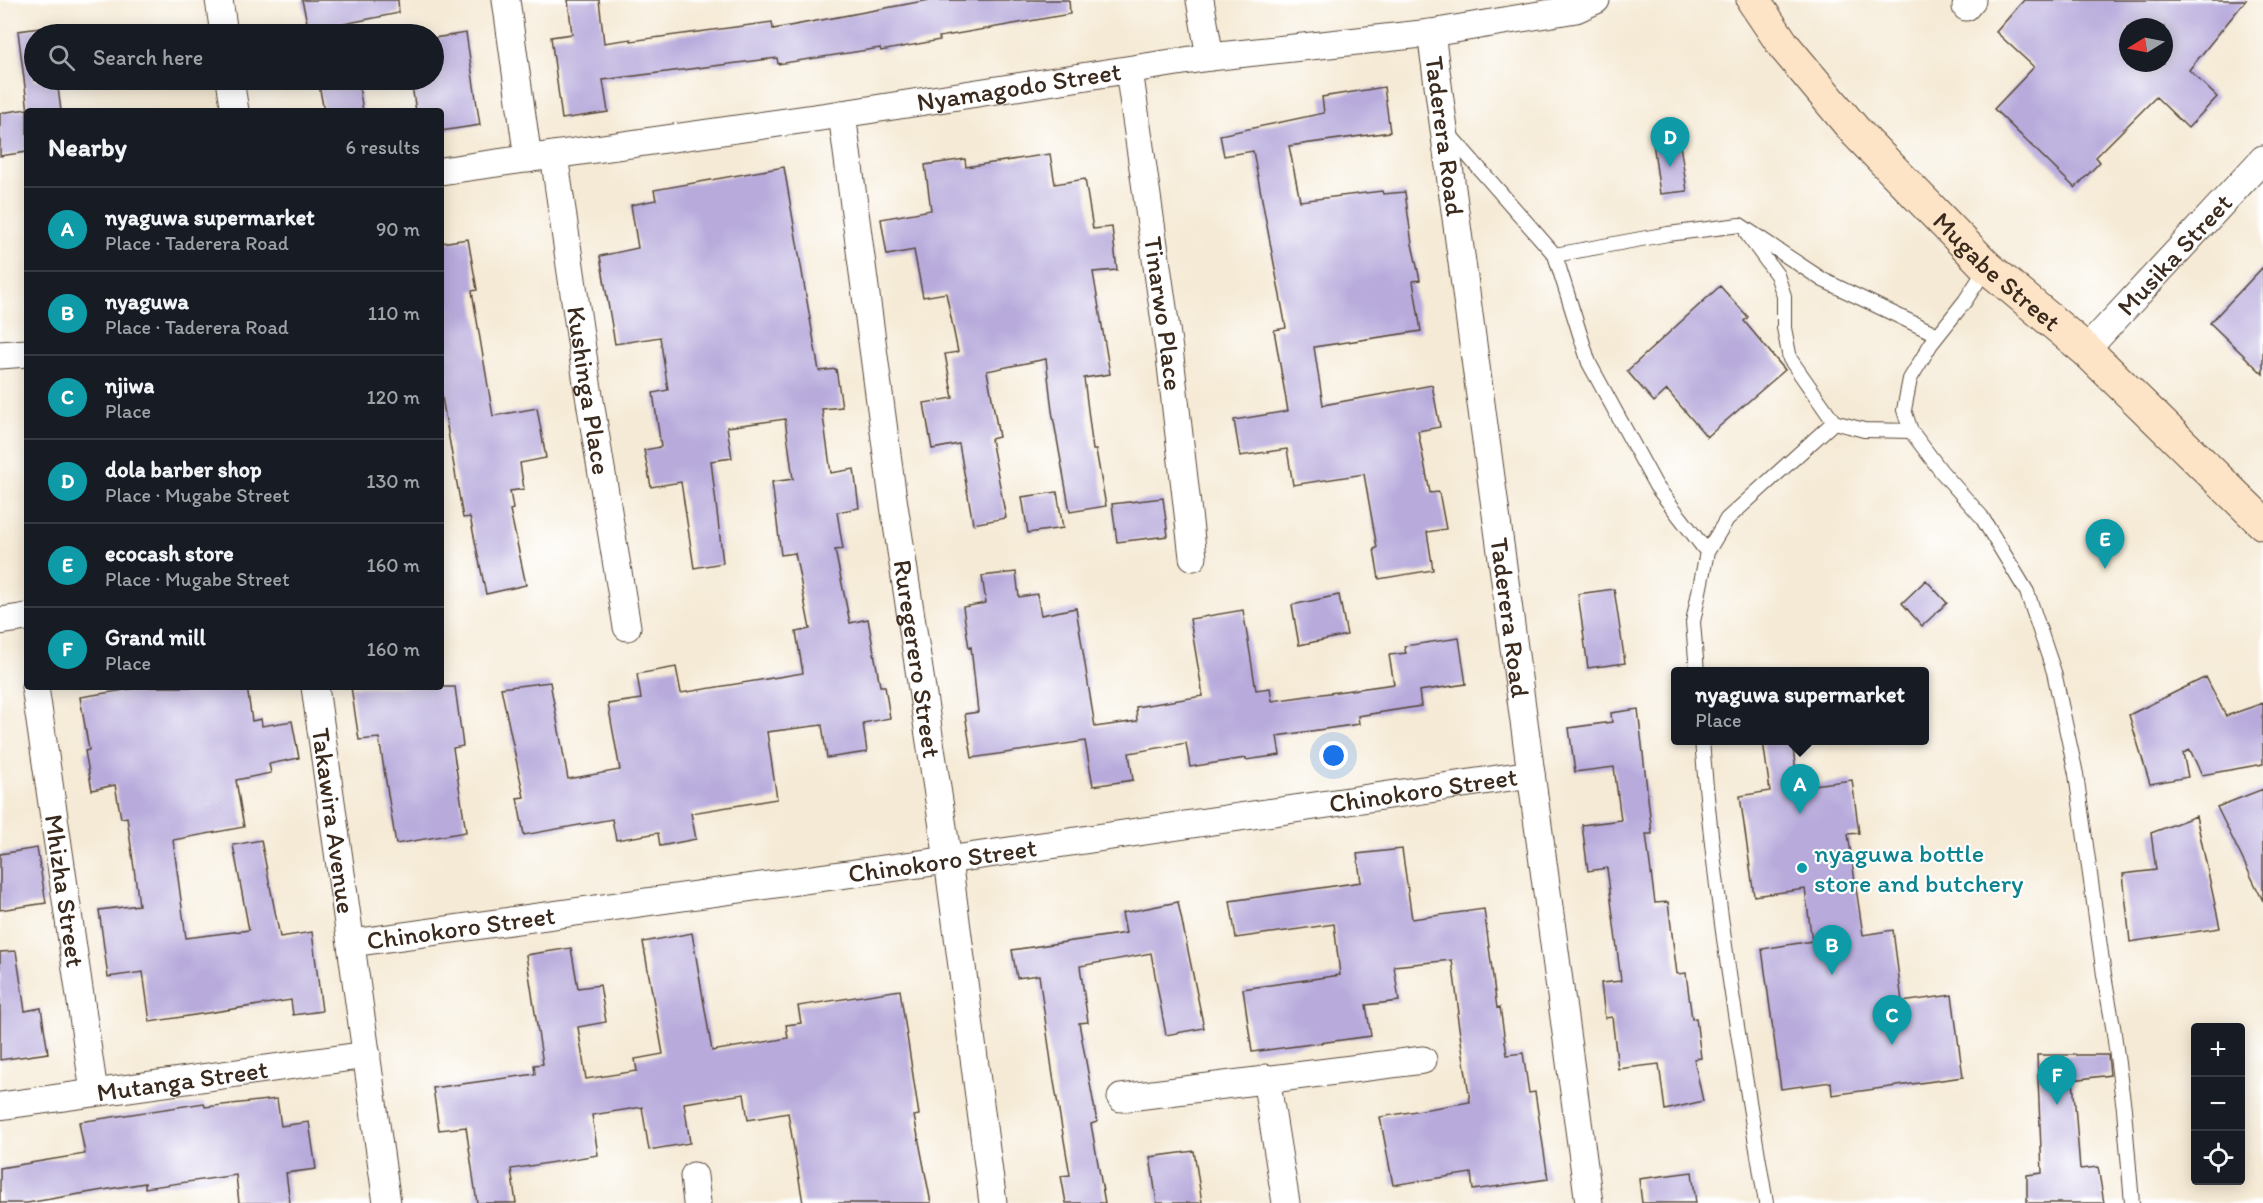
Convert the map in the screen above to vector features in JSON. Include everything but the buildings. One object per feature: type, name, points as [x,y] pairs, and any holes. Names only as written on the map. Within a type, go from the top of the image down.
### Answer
[{"type":"street","points":[[219,0],[223,24]]},
{"type":"street","name":"Kushinga Place","points":[[506,0],[587,383],[627,627]]},
{"type":"street","points":[[1200,0],[1210,57]]},
{"type":"street","name":"Nyamagodo Street","points":[[444,171],[842,114],[1210,57],[1431,33],[1576,9],[1596,0]]},
{"type":"street","name":"Mugabe Street","points":[[1753,0],[1784,46],[1856,132],[1987,267],[2086,350],[2263,523]]},
{"type":"street","name":"Taderera Road","points":[[1431,33],[1589,1203]]},
{"type":"street","name":"Tinarwo Place","points":[[1129,70],[1170,357],[1193,557]]},
{"type":"street","points":[[232,90],[235,108]]},
{"type":"street","name":"Ruregerero Street","points":[[842,114],[892,492],[948,860],[993,1203]]},
{"type":"street","name":"Musika Street","points":[[2086,350],[2263,159]]},
{"type":"street","points":[[0,355],[24,353]]},
{"type":"street","name":"Mhizha Street","points":[[35,690],[94,1092]]},
{"type":"street","name":"Takawira Avenue","points":[[315,690],[387,1203]]},
{"type":"street","name":"Chinokoro Street","points":[[352,943],[948,860],[1531,774]]},
{"type":"street","name":"Mutanga Street","points":[[0,1107],[367,1055]]},
{"type":"street","points":[[1121,1098],[1423,1060]]},
{"type":"street","points":[[1266,1078],[1286,1203]]},
{"type":"street","points":[[694,1176],[698,1203]]},
{"type":"lane","points":[[1444,130],[1555,255],[1588,363],[1656,486],[1707,552]]},
{"type":"lane","points":[[1555,255],[1668,234],[1740,225],[1823,280],[1938,336]]},
{"type":"lane","points":[[1740,225],[1777,275],[1784,296],[1784,328],[1790,359],[1834,422],[1864,430],[1911,430]]},
{"type":"lane","points":[[1987,267],[1910,379],[1904,410],[1911,430],[1941,471],[1981,516],[2027,592],[2054,672],[2076,774],[2115,1038],[2132,1203]]},
{"type":"lane","points":[[1697,667],[1693,622],[1707,552],[1727,519],[1834,422]]},
{"type":"lane","points":[[1702,745],[1732,1003],[1766,1203]]},
{"type":"place","name":"dola barber shop","points":[[1670,167]]},
{"type":"place","name":"ecocash store","points":[[2105,569]]},
{"type":"place","name":"nyaguwa supermarket","points":[[1800,814]]},
{"type":"place","name":"nyaguwa bottle store and butchery","points":[[1802,868]]},
{"type":"place","name":"nyaguwa","points":[[1832,975]]},
{"type":"place","name":"njiwa","points":[[1892,1045]]},
{"type":"place","name":"Grand mill","points":[[2057,1105]]}]
